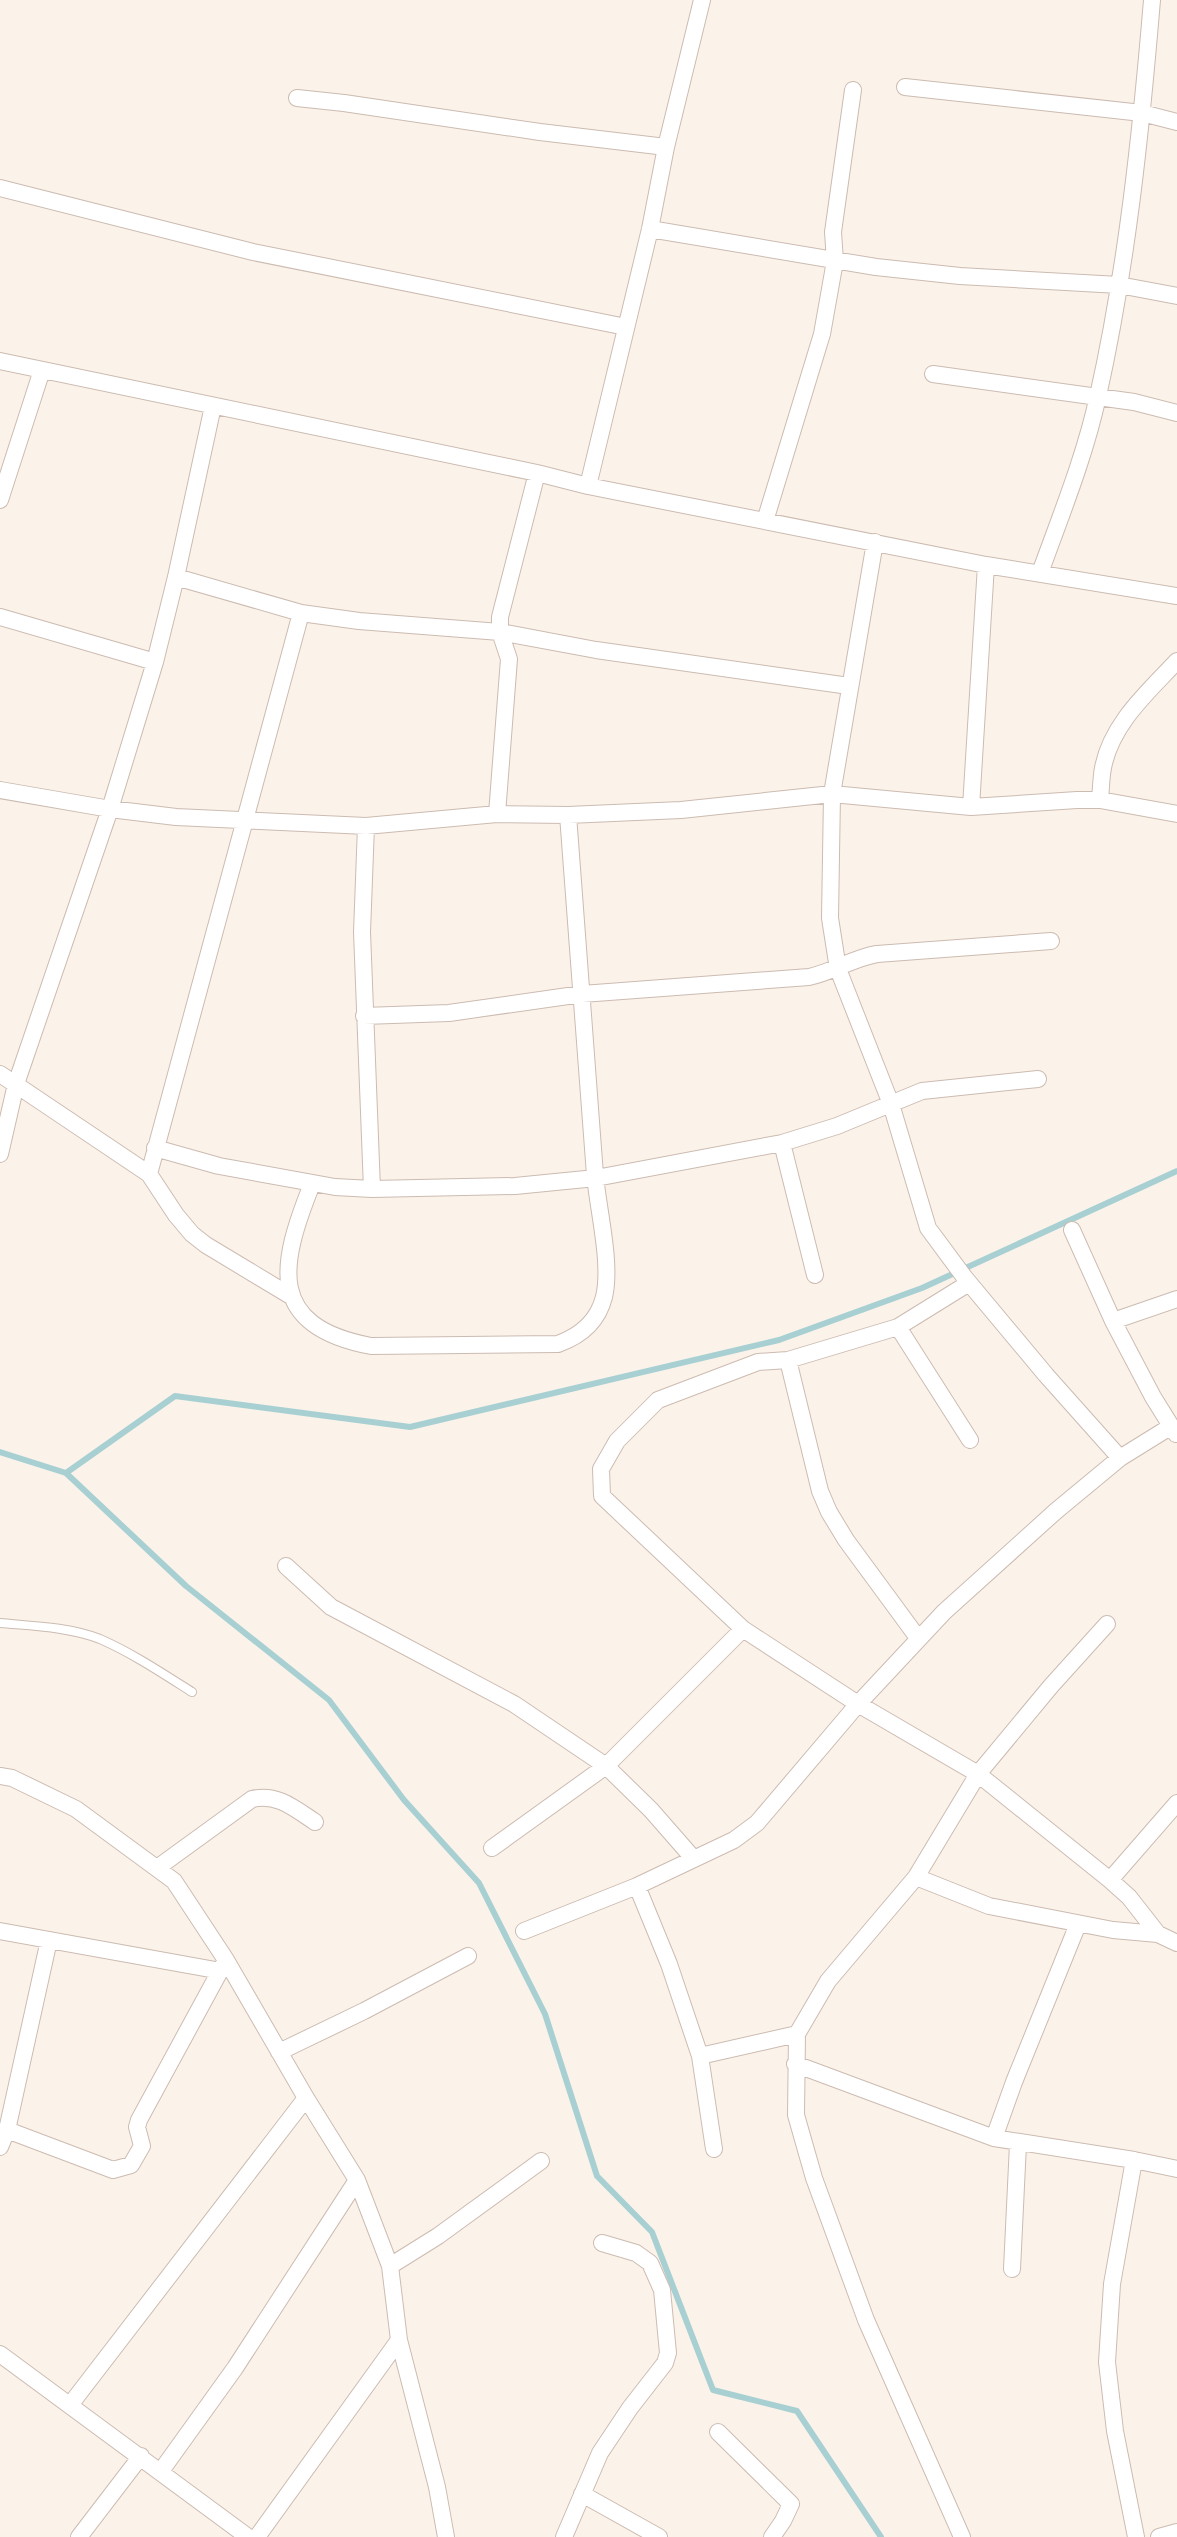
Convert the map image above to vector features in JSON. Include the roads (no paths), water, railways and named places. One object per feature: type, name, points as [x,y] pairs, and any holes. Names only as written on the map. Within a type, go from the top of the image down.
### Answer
[{"type":"street","points":[[588,486],[702,0]]},
{"type":"street","points":[[1040,573],[1074,478],[1098,398],[1119,285],[1142,113],[1152,0]]},
{"type":"street","points":[[904,87],[1142,113],[1177,122]]},
{"type":"street","points":[[765,520],[822,333],[835,261],[833,232],[853,90]]},
{"type":"street","points":[[297,98],[666,147]]},
{"type":"street","points":[[0,188],[254,252],[626,327]]},
{"type":"street","points":[[650,229],[835,261],[960,276],[1119,285],[1177,296]]},
{"type":"street","points":[[0,361],[588,486],[986,564],[1177,596]]},
{"type":"street","points":[[0,500],[42,370]]},
{"type":"street","points":[[933,374],[1134,402],[1177,413]]},
{"type":"street","points":[[0,1154],[16,1084],[110,809],[155,662],[213,406]]},
{"type":"street","points":[[497,814],[509,659],[500,632],[500,617],[537,474]]},
{"type":"street","points":[[875,542],[832,794],[830,918],[838,969],[891,1104],[925,1222],[967,1281],[1120,1458]]},
{"type":"street","points":[[971,807],[986,564]]},
{"type":"street","points":[[176,577],[301,613],[359,621],[500,632],[596,650],[849,686]]},
{"type":"street","points":[[149,1174],[301,613]]},
{"type":"street","points":[[0,617],[155,662]]},
{"type":"street","points":[[1100,800],[1104,766],[1115,734],[1138,702],[1177,661]]},
{"type":"street","points":[[0,790],[110,809],[176,817],[366,826],[497,814],[568,815],[681,810],[832,794],[971,807],[1100,800],[1177,814]]},
{"type":"street","points":[[0,1074],[149,1174],[192,1234],[206,1245],[289,1294],[311,1322],[342,1341],[371,1346],[558,1344],[574,1338],[590,1324],[600,1308],[604,1296],[606,1268],[596,1178],[568,815]]},
{"type":"street","points":[[366,826],[362,932],[372,1189]]},
{"type":"street","points":[[364,1016],[449,1013],[582,994],[809,977],[838,969],[856,959],[878,954],[1051,941]]},
{"type":"street","points":[[155,1148],[219,1166],[312,1184],[372,1189],[515,1186],[596,1178],[782,1143],[837,1126],[922,1091],[1038,1078]]},
{"type":"street","points":[[782,1143],[815,1275]]},
{"type":"street","points":[[289,1294],[289,1247],[312,1184]]},
{"type":"street","points":[[524,1931],[637,1886],[734,1840],[757,1823],[858,1704],[918,1638],[1056,1511],[1120,1458],[1174,1431],[1113,1321],[1072,1230]]},
{"type":"street","points":[[967,1281],[898,1327],[788,1360],[758,1362],[658,1400],[617,1441],[602,1469],[602,1496],[743,1629],[858,1704],[978,1774],[1110,1880],[1129,1897],[1158,1934]]},
{"type":"street","points":[[1113,1321],[1177,1299]]},
{"type":"street","points":[[898,1327],[970,1440]]},
{"type":"street","points":[[788,1360],[820,1491],[829,1512],[846,1540],[918,1638]]},
{"type":"street","points":[[286,1566],[331,1607],[514,1704],[606,1766],[665,1825],[693,1858]]},
{"type":"street","points":[[962,2537],[866,2319],[814,2178],[796,2115],[797,2034],[828,1981],[916,1877],[978,1774],[1051,1686],[1107,1624]]},
{"type":"street","points":[[492,1848],[606,1766],[743,1629]]},
{"type":"street","points":[[0,1776],[12,1778],[76,1809],[174,1881],[357,2180],[390,2266],[399,2340],[437,2487],[446,2537]]},
{"type":"street","points":[[157,1869],[252,1799],[264,1796],[280,1799],[315,1822]]},
{"type":"street","points":[[1110,1880],[1177,1803]]},
{"type":"street","points":[[916,1877],[989,1906],[1078,1924],[1158,1934],[1177,1943]]},
{"type":"street","points":[[637,1886],[669,1964],[700,2056],[714,2149]]},
{"type":"street","points":[[994,2138],[1014,2082],[1078,1924]]},
{"type":"street","points":[[0,1931],[224,1966]]},
{"type":"street","points":[[0,2147],[8,2130],[49,1940]]},
{"type":"street","points":[[279,2052],[364,2011],[468,1956]]},
{"type":"street","points":[[8,2130],[113,2170],[131,2165],[142,2146],[137,2127],[139,2120],[224,1966]]},
{"type":"street","points":[[700,2056],[797,2034]]},
{"type":"street","points":[[795,2064],[994,2138],[1018,2144],[1134,2160],[1177,2169]]},
{"type":"street","points":[[70,2404],[306,2098]]},
{"type":"street","points":[[1012,2269],[1018,2144]]},
{"type":"street","points":[[1134,2160],[1112,2284],[1107,2362],[1115,2431],[1136,2537]]},
{"type":"street","points":[[390,2266],[438,2236],[541,2161]]},
{"type":"street","points":[[161,2471],[235,2368],[357,2180]]},
{"type":"street","points":[[564,2537],[600,2453],[630,2408],[665,2363],[668,2353],[662,2290],[650,2263],[636,2253],[602,2243]]},
{"type":"street","points":[[257,2537],[399,2340]]},
{"type":"street","points":[[0,2354],[248,2537]]},
{"type":"street","points":[[718,2432],[791,2504],[772,2537]]},
{"type":"street","points":[[79,2537],[141,2456]]},
{"type":"street","points":[[582,2494],[659,2537]]},
{"type":"street","points":[[1158,2537],[1177,2532]]},
{"type":"lane","points":[[0,1623],[52,1628],[99,1639],[140,1660],[192,1692]]},
{"type":"waterway","points":[[0,1452],[66,1473],[175,1396],[410,1427],[779,1340],[922,1288],[1177,1171]]},
{"type":"waterway","points":[[66,1473],[186,1586],[329,1700],[404,1800],[479,1883],[545,2014],[597,2176],[652,2232],[713,2390],[797,2411],[881,2537]]}]
